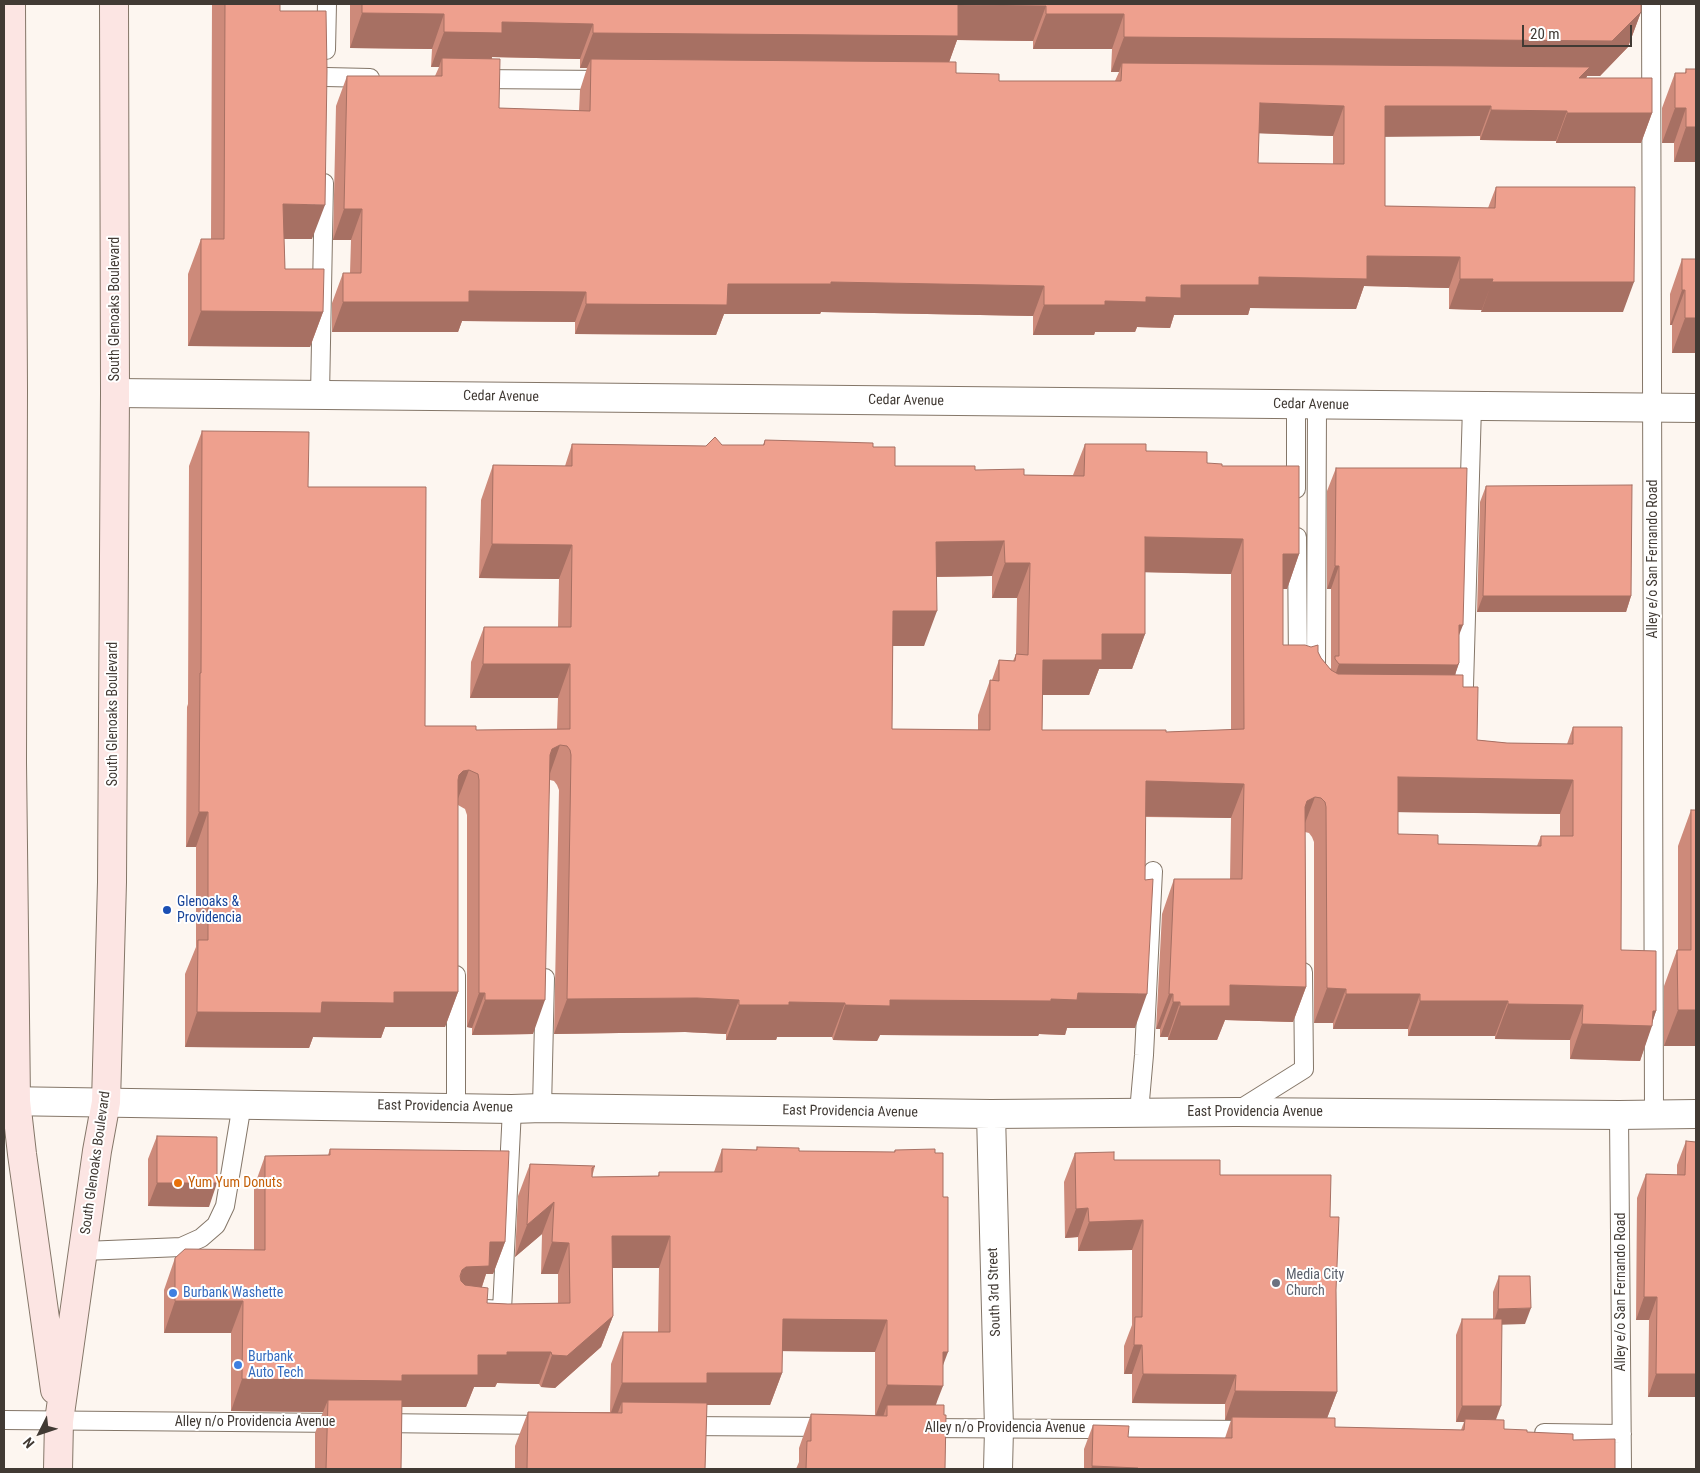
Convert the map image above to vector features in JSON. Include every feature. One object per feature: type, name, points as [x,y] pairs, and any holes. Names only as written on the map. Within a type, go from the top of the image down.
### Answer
[{"type":"main road","name":"South Glenoaks Boulevard","points":[[11,4],[8,128],[10,1101],[22,1154],[59,1421]]},
{"type":"main road","name":"South Glenoaks Boulevard","points":[[58,1469],[59,1421],[97,1151],[106,1102],[112,882],[115,393],[114,4]]},
{"type":"street","name":"Cedar Avenue","points":[[115,393],[1696,408]]},
{"type":"street","name":"East Providencia Avenue","points":[[10,1101],[991,1114],[1139,1112],[1696,1114]]},
{"type":"street","name":"South 3rd Street","points":[[991,1114],[999,1429],[998,1469]]},
{"type":"lane","points":[[326,97],[327,4]]},
{"type":"lane","name":"Alley e/o San Fernando Road","points":[[1651,4],[1654,1114]]},
{"type":"lane","points":[[326,78],[386,78]]},
{"type":"lane","points":[[455,78],[625,80]]},
{"type":"lane","points":[[1632,87],[1651,87]]},
{"type":"lane","points":[[320,395],[324,167]]},
{"type":"lane","points":[[1296,505],[1306,405]]},
{"type":"lane","points":[[1306,405],[1316,686]]},
{"type":"lane","points":[[1434,698],[1454,698],[1464,686],[1472,406]]},
{"type":"lane","points":[[1296,524],[1298,671]]},
{"type":"lane","points":[[1139,1112],[1154,871]]},
{"type":"lane","points":[[1236,1112],[1304,1069],[1304,960]]},
{"type":"lane","points":[[456,961],[456,1107]]},
{"type":"lane","points":[[542,1108],[545,964]]},
{"type":"lane","points":[[84,1251],[181,1247],[201,1238],[216,1225],[225,1206],[242,1104]]},
{"type":"lane","points":[[468,1308],[502,1310],[512,1109]]},
{"type":"lane","name":"Alley e/o San Fernando Road","points":[[1619,1115],[1622,1469]]},
{"type":"lane","name":"Alley n/o Providencia Avenue","points":[[4,1420],[561,1425]]},
{"type":"lane","points":[[670,1426],[848,1427]]},
{"type":"lane","name":"Alley n/o Providencia Avenue","points":[[907,1428],[1267,1431]]},
{"type":"lane","points":[[1524,1433],[1622,1434]]},
{"type":"building","points":[[225,4],[280,4],[280,11],[326,11],[325,205],[283,204],[285,269],[324,269],[323,312],[201,311],[201,239],[224,239]]},
{"type":"building","points":[[362,4],[1641,4],[1641,12],[1612,41],[1124,37],[1124,14],[1046,14],[1046,6],[958,5],[958,36],[593,33],[593,24],[502,22],[502,33],[444,32],[444,14],[362,13]]},
{"type":"building","points":[[442,58],[500,59],[499,108],[590,111],[591,59],[956,62],[956,73],[999,74],[999,81],[1121,81],[1122,63],[1590,67],[1579,78],[1652,78],[1652,113],[1567,113],[1567,111],[1491,110],[1491,106],[1385,106],[1385,206],[1495,208],[1496,187],[1635,187],[1634,282],[1492,282],[1493,279],[1460,279],[1460,257],[1367,256],[1367,279],[1259,277],[1259,285],[1181,285],[1181,298],[1146,297],[1146,302],[1105,301],[1105,305],[1044,305],[1044,286],[831,282],[831,284],[728,284],[727,305],[586,304],[586,292],[469,291],[469,302],[343,302],[343,273],[361,273],[362,209],[344,209],[347,76],[442,76]],"holes":[[[1260,103],[1344,106],[1344,164],[1258,163]]]},
{"type":"building","points":[[1686,69],[1696,69],[1696,127],[1686,127],[1686,108],[1675,108],[1675,73],[1686,73]]},
{"type":"building","points":[[1682,259],[1696,259],[1696,318],[1685,318],[1685,290],[1682,290]]},
{"type":"building","points":[[202,431],[309,432],[308,487],[426,487],[425,726],[476,726],[476,730],[570,729],[570,664],[483,664],[484,627],[571,627],[572,545],[492,544],[493,465],[572,466],[572,444],[706,446],[715,437],[722,445],[764,445],[765,440],[873,443],[873,447],[895,447],[895,466],[975,466],[975,470],[1024,469],[1024,475],[1084,476],[1085,444],[1146,444],[1146,451],[1207,452],[1207,463],[1222,464],[1222,466],[1299,466],[1299,554],[1283,554],[1283,645],[1305,645],[1311,647],[1318,645],[1318,652],[1321,658],[1331,670],[1338,674],[1463,675],[1463,687],[1478,687],[1477,740],[1507,743],[1573,744],[1573,727],[1622,727],[1621,950],[1656,951],[1656,1011],[1653,1011],[1652,1026],[1582,1024],[1583,1005],[1508,1004],[1508,1001],[1420,1001],[1420,994],[1346,994],[1346,989],[1327,988],[1326,807],[1325,802],[1321,798],[1315,797],[1307,801],[1305,807],[1306,987],[1230,985],[1230,1006],[1180,1006],[1180,1002],[1173,1002],[1173,994],[1169,994],[1174,879],[1242,879],[1244,784],[1146,781],[1145,880],[1153,879],[1147,994],[1078,993],[1077,1000],[1051,999],[1051,1001],[890,1000],[890,1006],[789,1002],[789,1005],[739,1005],[739,1000],[697,998],[567,999],[571,755],[567,746],[560,745],[552,749],[550,755],[545,1000],[485,1000],[485,993],[479,993],[479,780],[478,774],[469,770],[463,771],[459,775],[458,780],[458,992],[394,992],[394,1003],[322,1002],[321,1013],[197,1012],[198,940],[208,940],[208,812],[199,812]],"holes":[[[1145,537],[1243,539],[1244,729],[1166,732],[1166,730],[1042,730],[1043,660],[1102,660],[1102,634],[1145,634]],[[1004,541],[1005,563],[1030,563],[1028,655],[1016,654],[1015,661],[999,660],[999,681],[990,680],[990,730],[892,729],[893,611],[937,611],[936,542]],[[1398,777],[1573,780],[1573,836],[1541,836],[1541,846],[1438,844],[1438,835],[1398,834]]]},
{"type":"building","points":[[1336,468],[1467,468],[1463,625],[1459,625],[1459,663],[1457,665],[1339,664],[1335,659],[1335,656],[1339,656],[1339,566],[1335,566]]},
{"type":"building","points":[[1632,485],[1631,596],[1483,596],[1486,486]]},
{"type":"building","points":[[1691,810],[1696,810],[1696,1010],[1678,1010],[1677,950],[1691,950]]},
{"type":"building","points":[[157,1136],[217,1137],[217,1183],[157,1183]]},
{"type":"building","points":[[1686,1141],[1696,1142],[1696,1374],[1656,1374],[1657,1297],[1644,1297],[1646,1174],[1685,1175]]},
{"type":"building","points":[[757,1147],[799,1148],[799,1151],[895,1152],[895,1150],[935,1149],[935,1153],[943,1153],[943,1197],[948,1197],[948,1352],[943,1352],[943,1386],[887,1385],[887,1320],[783,1319],[782,1373],[707,1373],[707,1383],[622,1383],[623,1332],[670,1332],[670,1236],[612,1236],[613,1316],[567,1356],[552,1355],[551,1352],[507,1352],[507,1355],[478,1355],[478,1375],[402,1375],[402,1381],[242,1379],[243,1301],[175,1301],[175,1258],[185,1249],[265,1250],[265,1156],[330,1155],[330,1149],[509,1151],[505,1242],[490,1242],[489,1266],[466,1267],[462,1270],[461,1281],[465,1285],[488,1288],[487,1303],[570,1303],[569,1243],[552,1242],[554,1202],[527,1225],[530,1164],[595,1166],[592,1168],[592,1177],[659,1176],[659,1172],[722,1172],[722,1149],[757,1150]]},
{"type":"building","name":"Media City Church","points":[[1114,1152],[1114,1160],[1220,1160],[1220,1175],[1331,1175],[1330,1217],[1339,1217],[1336,1290],[1337,1392],[1235,1391],[1236,1375],[1143,1374],[1142,1345],[1134,1345],[1135,1317],[1142,1317],[1143,1220],[1089,1222],[1088,1208],[1076,1209],[1075,1153]]},
{"type":"building","points":[[1499,1276],[1530,1276],[1531,1308],[1498,1309]]},
{"type":"building","points":[[1462,1319],[1502,1319],[1501,1406],[1462,1406]]},
{"type":"building","points":[[328,1400],[402,1400],[401,1469],[326,1469]]},
{"type":"building","points":[[622,1402],[707,1403],[705,1469],[527,1469],[528,1412],[622,1413]]},
{"type":"building","points":[[887,1405],[944,1405],[944,1415],[946,1415],[945,1469],[806,1469],[807,1441],[811,1441],[811,1414],[887,1416]]},
{"type":"building","points":[[1232,1417],[1335,1418],[1335,1427],[1464,1430],[1465,1419],[1504,1420],[1504,1429],[1573,1434],[1573,1440],[1615,1439],[1615,1469],[1138,1469],[1092,1466],[1093,1425],[1129,1426],[1128,1437],[1232,1438]]},
{"type":"place","name":"Glenoaks & Providencia","points":[[167,910]]},
{"type":"place","name":"Yum Yum Donuts","points":[[178,1183]]},
{"type":"place","name":"Media City Church","points":[[1276,1283]]},
{"type":"place","name":"Burbank Washette","points":[[173,1293]]},
{"type":"place","name":"Burbank Auto Tech","points":[[238,1365]]}]
